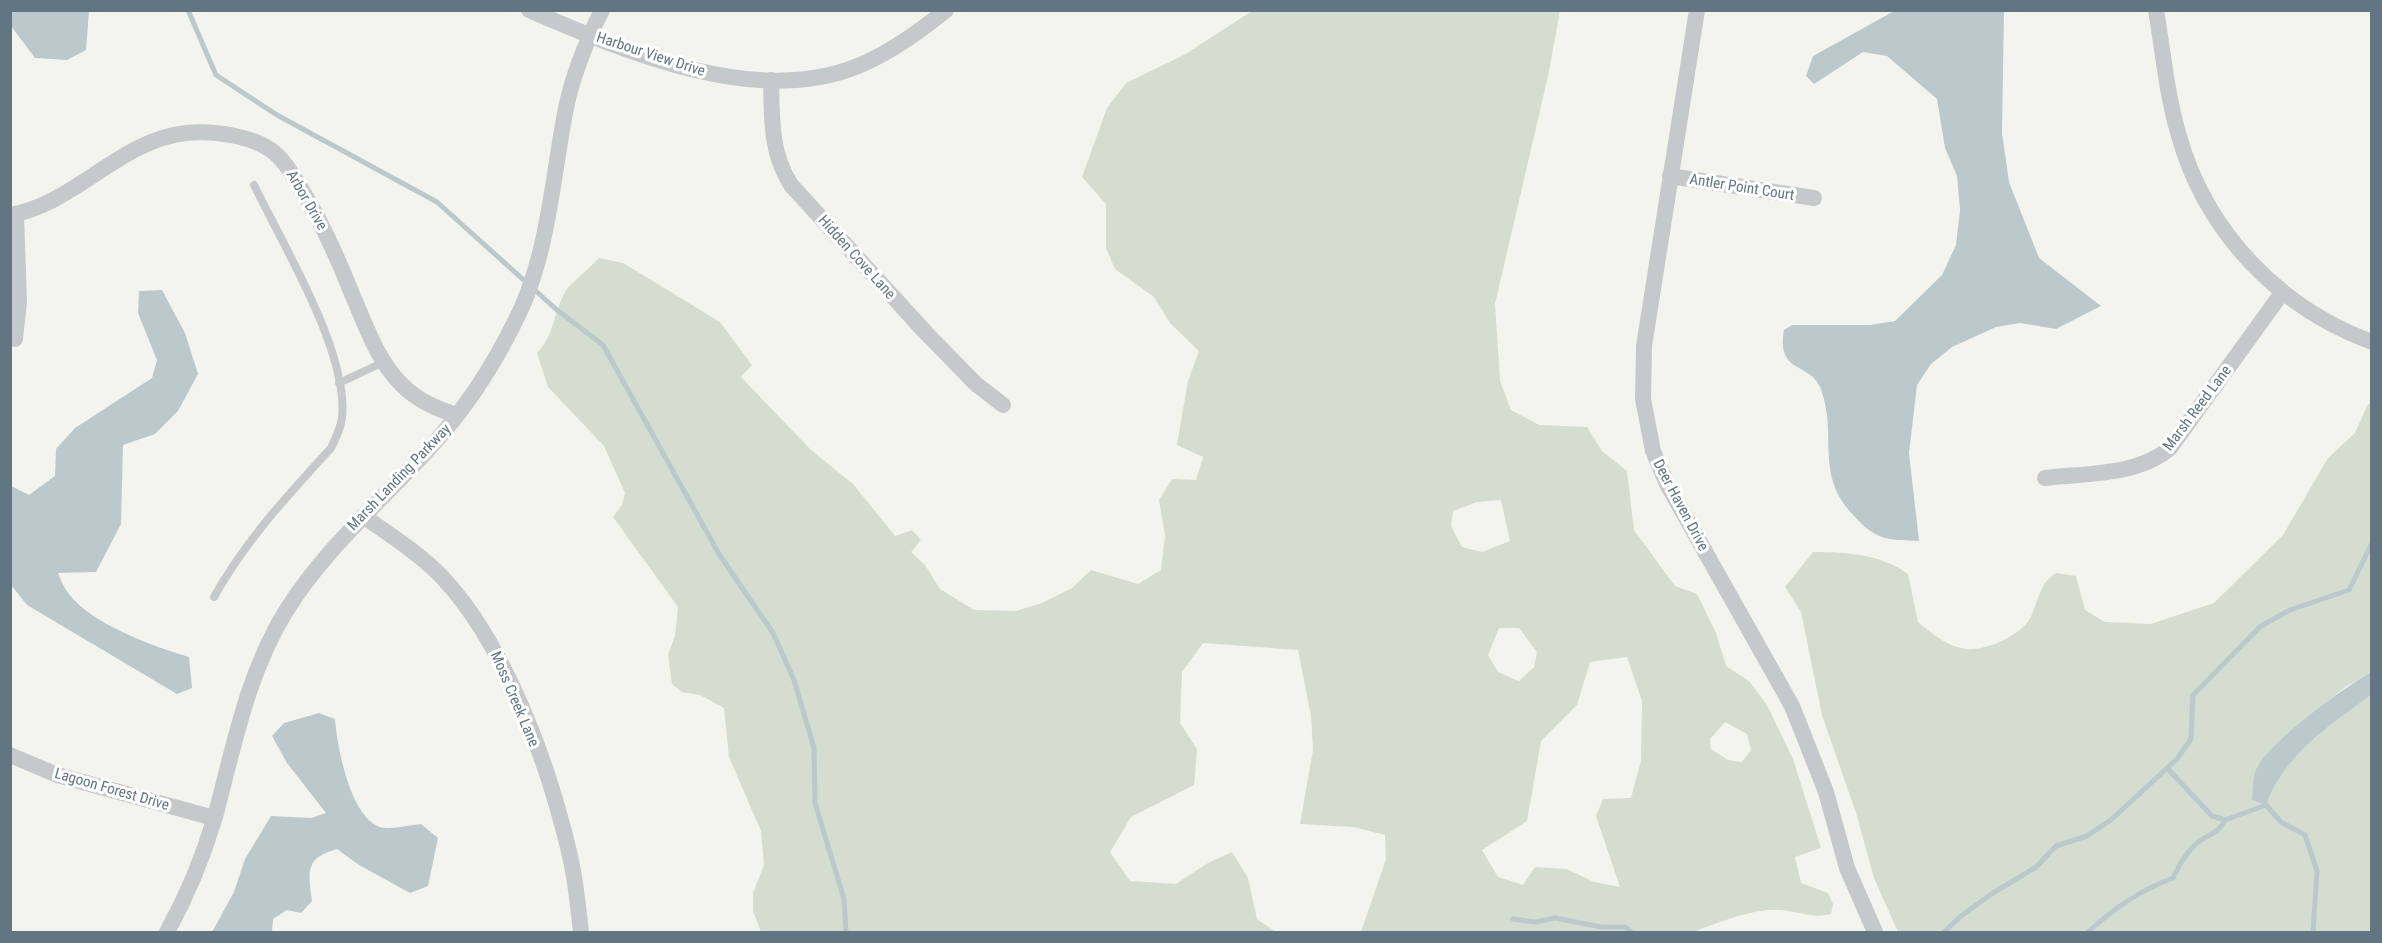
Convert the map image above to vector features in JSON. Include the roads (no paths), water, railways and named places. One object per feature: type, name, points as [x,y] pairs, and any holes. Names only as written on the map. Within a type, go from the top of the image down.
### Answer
[{"type":"street","name":"Harbour View Drive","points":[[529,10],[590,35],[679,66],[720,75],[771,80],[808,78],[858,66],[922,30],[946,10]]},
{"type":"street","name":"Marsh Landing Parkway","points":[[167,933],[202,856],[243,709],[261,659],[285,613],[314,569],[425,453],[457,415],[491,367],[524,301],[546,228],[567,106],[590,35],[602,10]]},
{"type":"street","name":"Deer Haven Drive","points":[[1697,10],[1642,363],[1643,399],[1649,434],[1667,484],[1792,706],[1826,792],[1847,868],[1875,933]]},
{"type":"street","points":[[2156,10],[2173,114],[2196,182],[2234,243],[2282,293],[2320,319],[2372,342]]},
{"type":"street","name":"Hidden Cove Lane","points":[[771,80],[772,139],[776,156],[791,185],[927,334],[976,384],[1003,405]]},
{"type":"street","name":"Arbor Drive","points":[[13,214],[37,207],[142,146],[166,136],[209,133],[262,145],[276,153],[287,165],[312,207],[384,362],[414,396],[435,408],[457,415]]},
{"type":"street","name":"Antler Point Court","points":[[1670,176],[1814,198]]},
{"type":"street","points":[[13,214],[19,301],[15,339]]},
{"type":"street","name":"Marsh Reed Lane","points":[[2045,478],[2127,467],[2160,456],[2170,448],[2282,293]]},
{"type":"street","name":"Moss Creek Lane","points":[[363,516],[416,554],[441,576],[469,609],[503,665],[558,812],[574,874],[581,933]]},
{"type":"street","name":"Lagoon Forest Drive","points":[[10,756],[57,775],[214,818]]},
{"type":"lane","points":[[214,597],[233,564],[261,525],[331,448],[342,418],[339,383],[331,350],[316,313],[254,185]]},
{"type":"lane","points":[[339,383],[384,362]]},
{"type":"waterway","points":[[188,10],[216,75],[277,115],[437,202],[557,310],[603,345],[719,554],[773,633],[794,680],[814,748],[815,803],[844,899],[846,932]]},
{"type":"waterway","points":[[1944,932],[1961,916],[1993,893],[2036,867],[2056,846],[2087,836],[2112,819],[2177,759],[2191,739],[2193,695],[2261,626],[2290,610],[2349,590],[2372,543]]},
{"type":"waterway","points":[[2167,768],[2212,816],[2225,820],[2266,805],[2281,822],[2305,835],[2317,871],[2313,932]]},
{"type":"waterway","points":[[2088,932],[2128,900],[2173,878],[2191,849],[2216,831],[2225,820]]},
{"type":"waterway","points":[[1513,919],[1536,922],[1555,918],[1602,927],[1625,927],[1631,932]]}]
